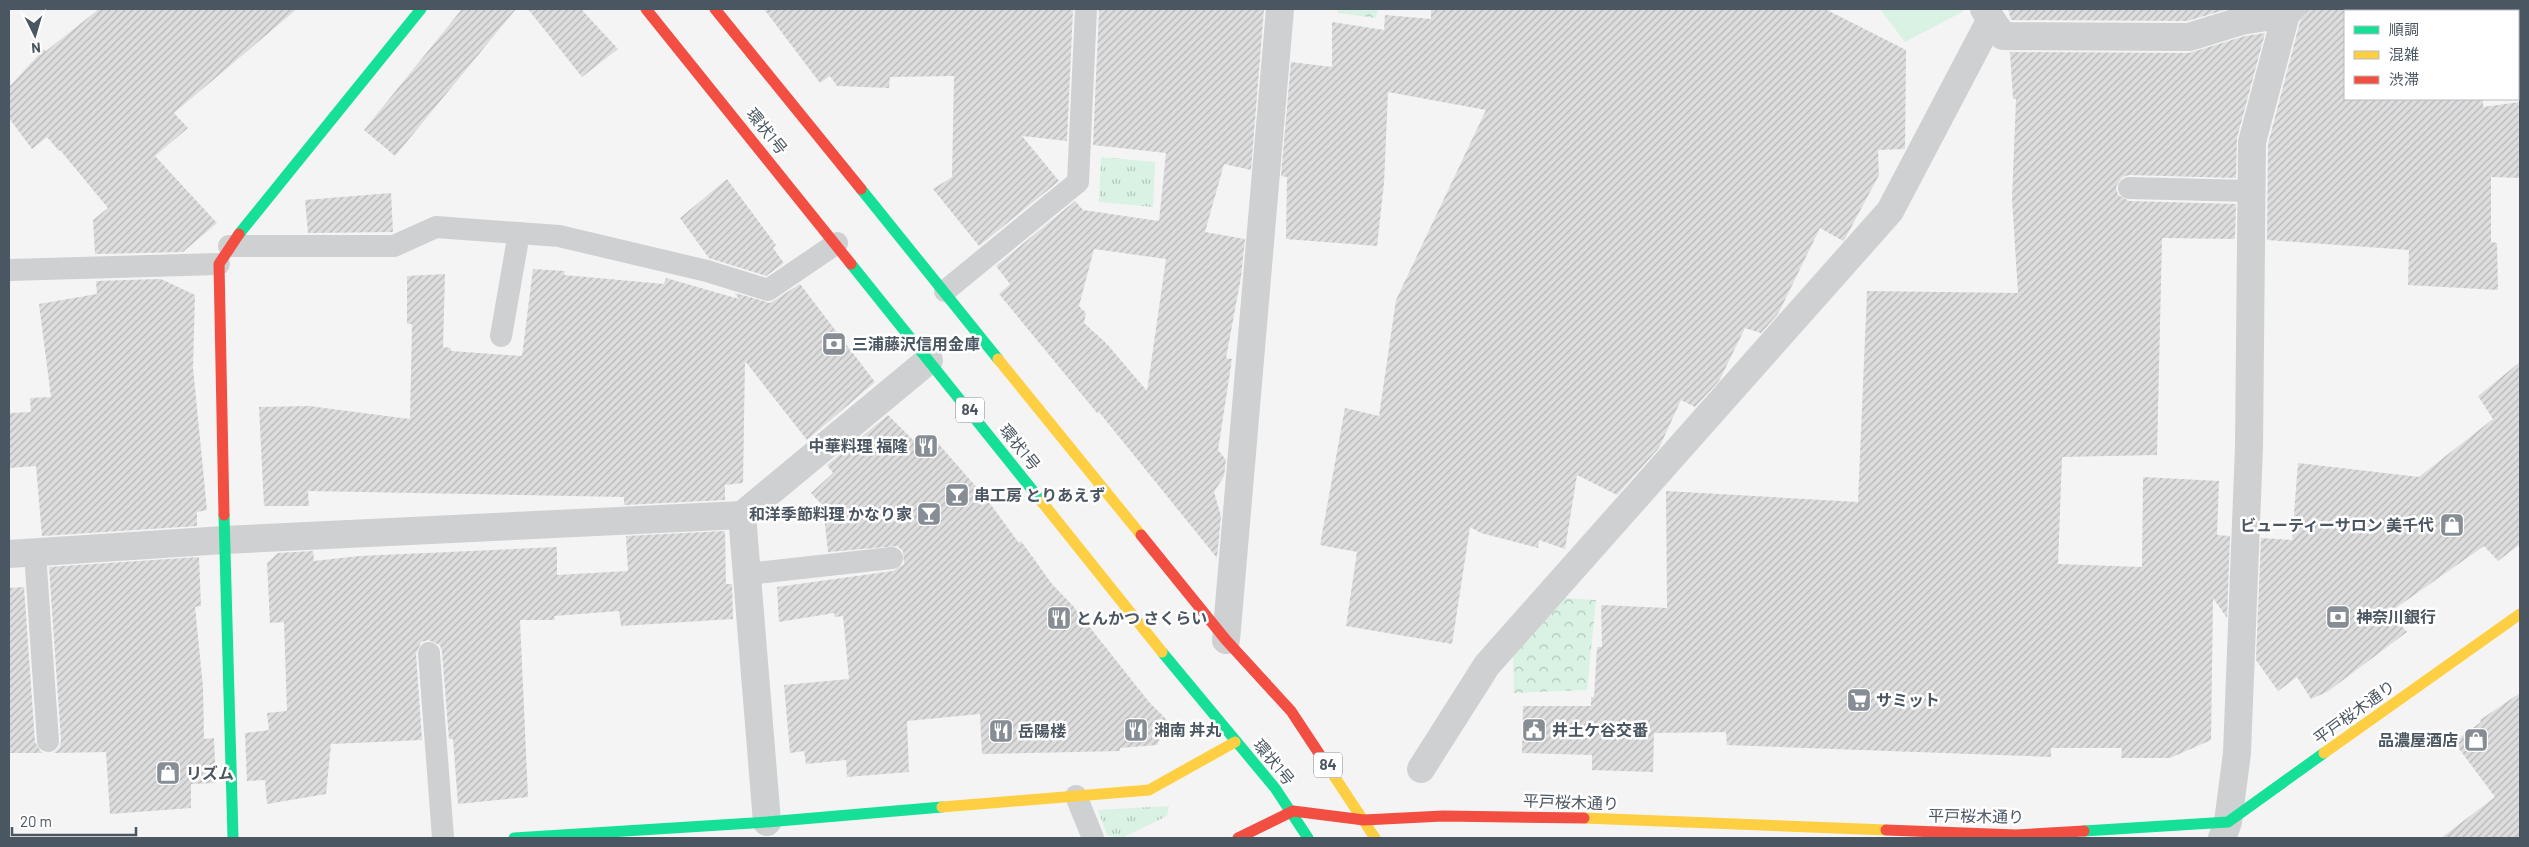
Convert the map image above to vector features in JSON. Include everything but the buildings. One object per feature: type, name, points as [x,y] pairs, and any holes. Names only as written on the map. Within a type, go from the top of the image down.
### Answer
[{"type":"main road","points":[[233,838],[224,540],[224,255],[421,9]]},
{"type":"main road","name":"環状1号","points":[[646,9],[1235,742],[1293,811],[1308,838]]},
{"type":"main road","name":"84","points":[[716,9],[1226,640],[1291,712],[1375,838]]},
{"type":"main road","name":"平戸桜木通り","points":[[1364,820],[1444,816],[1523,816],[2016,834],[2225,830],[2520,614]]},
{"type":"main road","points":[[514,838],[566,837],[767,822],[1149,790],[1235,742]]},
{"type":"main road","points":[[1238,838],[1293,811],[1364,820]]},
{"type":"main road","points":[[1340,829],[1364,820]]},
{"type":"street","points":[[1226,640],[1280,9]]},
{"type":"street","points":[[1421,769],[1487,665],[1890,211],[1988,14],[2003,36],[2189,38],[2240,20],[2288,12],[2252,142],[2249,447],[2237,753],[2225,830]]},
{"type":"street","points":[[22,554],[224,540],[742,515],[929,360]]},
{"type":"street","points":[[742,515],[767,822]]},
{"type":"lane","points":[[945,291],[1078,182],[1086,9]]},
{"type":"lane","points":[[2129,188],[2252,191]]},
{"type":"lane","points":[[9,270],[224,255],[394,246],[436,227],[559,236],[707,271],[768,290],[836,244]]},
{"type":"lane","points":[[502,336],[519,233]]},
{"type":"lane","points":[[22,554],[48,741]]},
{"type":"lane","points":[[747,574],[892,558]]},
{"type":"lane","points":[[429,653],[443,838]]},
{"type":"lane","points":[[1076,796],[1093,838]]},
{"type":"green space","points":[[1338,9],[1378,9],[1376,18],[1338,13]]},
{"type":"green space","points":[[1880,9],[1964,9],[1964,11],[1905,42]]},
{"type":"green space","points":[[1101,157],[1155,162],[1153,207],[1099,202]]},
{"type":"green space","points":[[1565,598],[1596,600],[1587,690],[1514,693],[1513,656]]},
{"type":"green space","points":[[1169,806],[1167,816],[1122,838],[1107,835],[1098,810]]},
{"type":"traffic: fast","points":[[239,234],[421,9]]},
{"type":"traffic: fast","points":[[861,189],[998,359]]},
{"type":"traffic: fast","points":[[851,264],[1042,502]]},
{"type":"traffic: fast","points":[[224,515],[233,838]]},
{"type":"traffic: fast","points":[[1162,652],[1275,788],[1308,838]]},
{"type":"traffic: fast","points":[[2084,831],[2228,822],[2324,753]]},
{"type":"traffic: fast","points":[[514,838],[767,822],[942,807]]},
{"type":"traffic: slow","points":[[998,359],[1141,535]]},
{"type":"traffic: slow","points":[[1042,502],[1162,652]]},
{"type":"traffic: slow","points":[[2324,753],[2520,614]]},
{"type":"traffic: slow","points":[[942,807],[1149,790],[1235,742]]},
{"type":"traffic: slow","points":[[1326,764],[1375,838]]},
{"type":"traffic: slow","points":[[1584,818],[1886,830]]},
{"type":"traffic: jam","points":[[646,9],[851,264]]},
{"type":"traffic: jam","points":[[715,9],[861,189]]},
{"type":"traffic: jam","points":[[224,515],[219,264],[239,234]]},
{"type":"traffic: jam","points":[[1141,535],[1226,640],[1291,711],[1326,764]]},
{"type":"traffic: jam","points":[[1238,838],[1293,811],[1364,820],[1443,816],[1584,818]]},
{"type":"traffic: jam","points":[[1886,830],[2016,835],[2084,831]]},
{"type":"place","name":"三浦藤沢信用金庫","points":[[834,344]]},
{"type":"place","name":"中華料理 福隆","points":[[926,446]]},
{"type":"place","name":"串工房 とりあえず","points":[[957,495]]},
{"type":"place","name":"和洋季節料理 かなり家","points":[[929,514]]},
{"type":"place","name":"ビューティーサロン 美千代","points":[[2452,525]]},
{"type":"place","name":"神奈川銀行","points":[[2338,617]]},
{"type":"place","name":"とんかつ さくらい","points":[[1059,618]]},
{"type":"place","name":"サミット","points":[[1859,700]]},
{"type":"place","name":"湘南 丼丸","points":[[1136,730]]},
{"type":"place","name":"井土ケ谷交番","points":[[1534,730]]},
{"type":"place","name":"岳陽楼","points":[[1001,731]]},
{"type":"place","name":"品濃屋酒店","points":[[2476,740]]},
{"type":"place","name":"リズム","points":[[168,773]]}]
